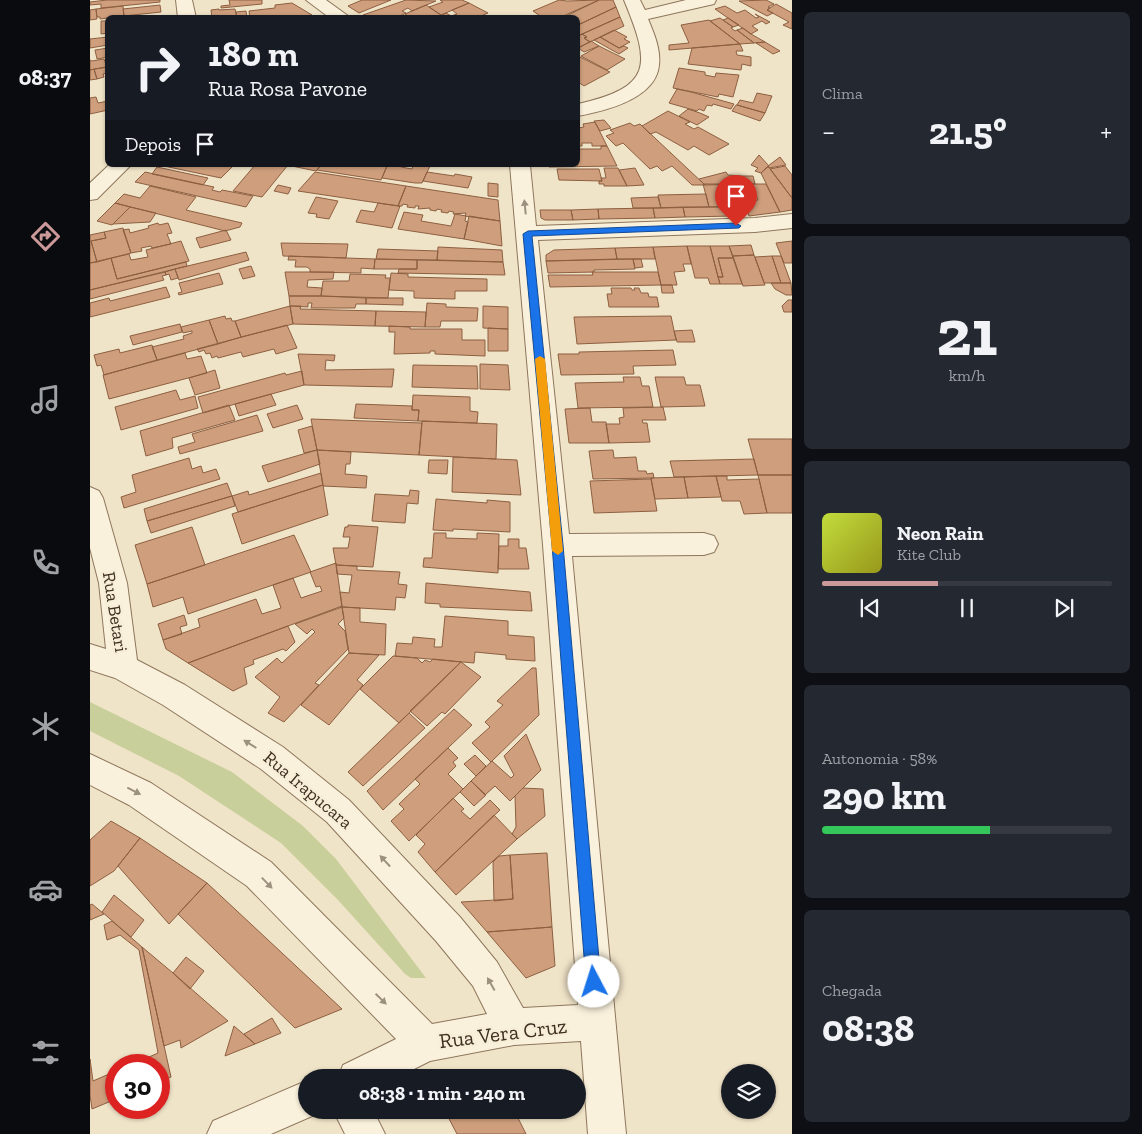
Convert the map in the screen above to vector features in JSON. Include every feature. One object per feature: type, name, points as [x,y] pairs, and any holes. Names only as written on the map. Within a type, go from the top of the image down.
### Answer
[{"type":"street","points":[[184,0],[186,15]]},
{"type":"street","points":[[314,0],[338,15]]},
{"type":"street","points":[[580,109],[621,98],[641,84],[650,67],[648,50],[635,8],[708,0]]},
{"type":"street","points":[[90,194],[119,167]]},
{"type":"street","points":[[520,167],[557,545],[608,1134]]},
{"type":"street","points":[[528,234],[792,222]]},
{"type":"street","name":"Rua Betari","points":[[90,498],[113,583],[123,668]]},
{"type":"street","points":[[557,545],[704,544]]},
{"type":"street","name":"Rua Irapucara","points":[[90,657],[123,668],[174,696],[272,758],[338,811],[448,930],[485,974],[514,1027]]},
{"type":"street","points":[[90,769],[140,794],[259,874],[426,1043]]},
{"type":"street","name":"Rua Vera Cruz","points":[[374,1069],[426,1043],[514,1027],[597,1022]]},
{"type":"street","points":[[226,1134],[298,1103]]},
{"type":"street","points":[[357,1119],[366,1134]]},
{"type":"green space","points":[[90,702],[232,772],[303,826],[336,859],[426,978],[411,978],[405,974],[338,900],[281,843],[179,776],[90,731]]},
{"type":"building","points":[[107,0],[160,0],[160,2],[101,8],[101,4],[90,5],[90,2]]},
{"type":"building","points":[[229,0],[262,0],[262,4],[221,8],[221,6],[230,5]]},
{"type":"building","points":[[362,0],[391,0],[359,13],[348,6]]},
{"type":"building","points":[[406,0],[436,1],[412,11],[408,8],[402,11],[406,13],[402,15],[363,15]]},
{"type":"building","points":[[440,0],[462,0],[469,3],[441,15],[429,7],[443,2]]},
{"type":"building","points":[[559,0],[599,0],[566,15],[539,15],[533,11]]},
{"type":"building","points":[[599,0],[613,0],[616,7],[580,24],[580,15],[568,15]]},
{"type":"building","points":[[766,0],[774,4],[768,7],[770,8],[767,10],[773,13],[767,16],[739,1]]},
{"type":"building","points":[[292,3],[312,15],[250,15],[249,11],[275,8],[275,5]]},
{"type":"building","points":[[469,3],[488,13],[483,15],[454,15],[457,14],[452,10]]},
{"type":"building","points":[[776,4],[792,13],[792,29],[783,25],[789,22],[767,10]]},
{"type":"building","points":[[160,5],[161,12],[124,15],[123,9]]},
{"type":"building","points":[[426,5],[441,15],[406,15],[405,14]]},
{"type":"building","points":[[123,6],[124,15],[105,15],[105,18],[100,19],[100,17],[97,17],[96,9]]},
{"type":"building","points":[[725,6],[737,13],[745,10],[756,18],[759,17],[755,14],[770,22],[766,24],[762,21],[752,26],[758,30],[751,34],[715,9]]},
{"type":"building","points":[[616,7],[620,17],[580,35],[580,24]]},
{"type":"building","points":[[96,9],[97,19],[90,20],[90,10]]},
{"type":"building","points":[[235,9],[236,15],[212,15],[211,10]]},
{"type":"building","points":[[246,11],[247,15],[236,15],[236,12]]},
{"type":"building","points":[[620,17],[624,26],[590,42],[584,38],[587,37],[582,34]]},
{"type":"building","points":[[720,18],[733,27],[731,28],[735,31],[737,30],[754,43],[740,44],[710,21]]},
{"type":"building","points":[[728,18],[739,25],[733,27],[723,20]]},
{"type":"building","points":[[709,20],[740,44],[669,50],[669,45],[689,43],[681,25]]},
{"type":"building","points":[[101,21],[105,21],[105,33],[101,34]]},
{"type":"building","points":[[743,28],[765,42],[754,43],[737,30]]},
{"type":"building","points":[[614,30],[627,37],[624,39],[630,42],[619,48],[600,37]]},
{"type":"building","points":[[582,34],[587,37],[584,38],[590,42],[580,47],[580,35]]},
{"type":"building","points":[[105,37],[105,46],[90,48],[90,39]]},
{"type":"building","points":[[600,37],[619,48],[624,46],[628,48],[619,54],[594,40]]},
{"type":"building","points":[[591,41],[599,46],[584,52],[580,47]]},
{"type":"building","points":[[765,42],[780,51],[773,54],[756,43]]},
{"type":"building","points":[[740,44],[743,51],[736,51],[737,55],[751,57],[751,66],[742,64],[741,70],[688,64],[692,48]]},
{"type":"building","points":[[599,46],[625,59],[607,70],[581,56]]},
{"type":"building","points":[[105,48],[105,58],[97,59],[95,50]]},
{"type":"building","points":[[580,57],[610,72],[584,86],[580,83]]},
{"type":"building","points":[[104,59],[105,67],[90,70],[90,60]]},
{"type":"building","points":[[105,67],[104,77],[97,79],[94,69]]},
{"type":"building","points":[[679,68],[705,72],[705,75],[715,77],[716,73],[739,75],[733,97],[719,94],[718,97],[673,88]]},
{"type":"building","points":[[94,69],[97,79],[90,80],[90,70]]},
{"type":"building","points":[[677,89],[734,104],[731,109],[713,104],[712,106],[707,105],[704,111],[699,109],[697,111],[669,103]]},
{"type":"building","points":[[757,93],[772,96],[765,113],[737,105],[740,100],[753,103]]},
{"type":"building","points":[[96,97],[98,103],[105,102],[105,111],[90,114],[90,98]]},
{"type":"building","points":[[736,105],[765,113],[760,121],[732,111]]},
{"type":"building","points":[[688,109],[709,117],[697,125],[679,116]]},
{"type":"building","points":[[668,111],[690,122],[685,124],[694,129],[698,127],[729,144],[709,155],[694,146],[688,150],[656,132],[650,134],[642,126]]},
{"type":"building","points":[[604,120],[611,128],[600,131],[594,121]]},
{"type":"building","points":[[595,122],[607,146],[592,146],[592,143],[582,143],[582,146],[580,146],[580,128],[584,127],[583,124]]},
{"type":"building","points":[[630,123],[634,126],[640,124],[705,185],[692,185],[672,166],[662,171],[657,166],[650,169],[623,143],[616,146],[606,136],[614,133],[610,130]]},
{"type":"building","points":[[601,146],[607,146],[617,166],[580,167],[580,149],[601,149]]},
{"type":"building","points":[[759,155],[769,166],[761,173],[755,171],[758,168],[751,165]]},
{"type":"building","points":[[780,157],[786,165],[769,168],[768,166]]},
{"type":"building","points":[[768,166],[792,198],[792,210],[780,212],[761,173]]},
{"type":"building","points":[[785,166],[792,175],[792,198],[770,169]]},
{"type":"building","points":[[157,167],[208,178],[203,185],[152,174]]},
{"type":"building","points":[[169,167],[232,167],[221,178]]},
{"type":"building","points":[[253,167],[286,167],[262,197],[233,191]]},
{"type":"building","points":[[297,167],[319,167],[316,171]]},
{"type":"building","points":[[319,167],[387,167],[381,180],[317,170]]},
{"type":"building","points":[[387,167],[412,169],[412,167],[430,167],[422,183],[382,178]]},
{"type":"building","points":[[604,168],[618,168],[627,186],[604,186],[604,184],[599,184],[599,181],[602,181],[601,178],[606,178]]},
{"type":"building","points":[[635,168],[644,185],[627,186],[619,170]]},
{"type":"building","points":[[557,169],[599,169],[602,181],[559,180]]},
{"type":"building","points":[[145,172],[214,187],[212,190],[220,192],[222,190],[253,196],[246,207],[135,182]]},
{"type":"building","points":[[315,172],[406,186],[398,206],[298,191]]},
{"type":"building","points":[[427,172],[472,177],[468,188],[423,181]]},
{"type":"building","points":[[726,172],[728,175],[742,176],[745,184],[705,185],[699,179]]},
{"type":"building","points":[[742,176],[753,176],[755,184],[745,184]]},
{"type":"building","points":[[488,183],[498,184],[498,197],[488,196]]},
{"type":"building","points":[[703,184],[727,184],[735,206],[709,207]]},
{"type":"building","points":[[727,184],[737,184],[741,194],[731,195]]},
{"type":"building","points":[[752,184],[766,184],[780,212],[749,216],[744,201],[758,200]]},
{"type":"building","points":[[278,185],[291,188],[288,194],[274,191]]},
{"type":"building","points":[[150,186],[196,197],[186,210],[242,223],[240,227],[225,231],[115,203],[124,194],[140,198]]},
{"type":"building","points":[[406,186],[498,200],[500,221],[465,216],[466,213],[453,214],[454,212],[441,212],[442,210],[430,210],[430,208],[418,209],[419,206],[415,206],[415,208],[407,207],[408,205],[403,204],[398,206]]},
{"type":"building","points":[[706,194],[709,207],[661,208],[658,195]]},
{"type":"building","points":[[316,197],[338,201],[329,219],[316,217],[317,214],[308,213]]},
{"type":"building","points":[[658,197],[661,208],[633,208],[631,198]]},
{"type":"building","points":[[732,197],[742,197],[745,206],[735,206]]},
{"type":"building","points":[[115,203],[130,207],[112,225],[97,221]]},
{"type":"building","points":[[378,203],[400,206],[392,228],[356,222],[361,210],[374,212]]},
{"type":"building","points":[[130,207],[156,213],[150,222],[113,224]]},
{"type":"building","points":[[683,207],[729,207],[732,216],[685,217]]},
{"type":"building","points":[[683,207],[685,217],[655,218],[653,208]]},
{"type":"building","points":[[653,208],[655,218],[599,219],[598,209]]},
{"type":"building","points":[[598,209],[599,219],[573,220],[571,210]]},
{"type":"building","points":[[540,210],[571,210],[573,220],[545,220],[541,218]]},
{"type":"building","points":[[404,212],[423,215],[421,221],[451,226],[455,214],[466,216],[465,221],[468,222],[464,239],[398,229]]},
{"type":"building","points":[[469,216],[500,221],[502,246],[464,239]]},
{"type":"building","points":[[158,223],[159,225],[168,223],[172,233],[167,234],[171,244],[141,248],[142,251],[131,253],[123,230],[129,229],[130,233],[149,228],[148,226]]},
{"type":"building","points":[[123,228],[131,253],[97,262],[91,241],[106,238],[104,232]]},
{"type":"building","points":[[226,230],[231,240],[200,248],[196,238]]},
{"type":"building","points":[[104,232],[106,238],[91,241],[97,262],[90,263],[90,235]]},
{"type":"building","points":[[181,241],[189,261],[117,279],[111,258],[129,254],[131,260],[148,257],[146,250]]},
{"type":"building","points":[[792,241],[792,263],[784,263],[776,243]]},
{"type":"building","points":[[281,243],[348,244],[346,258],[283,256]]},
{"type":"building","points":[[751,245],[754,255],[733,256],[729,246]]},
{"type":"building","points":[[687,246],[691,264],[683,264],[685,271],[674,272],[677,285],[661,285],[653,247]]},
{"type":"building","points":[[687,246],[710,246],[720,284],[710,284],[708,278],[695,278]]},
{"type":"building","points":[[710,246],[729,246],[733,258],[718,258],[723,277],[718,277]]},
{"type":"building","points":[[438,247],[502,250],[503,262],[437,260]]},
{"type":"building","points":[[653,247],[655,259],[617,259],[615,248]]},
{"type":"building","points":[[615,248],[617,259],[546,261],[546,255],[554,250]]},
{"type":"building","points":[[378,249],[438,251],[437,260],[376,259]]},
{"type":"building","points":[[246,252],[249,260],[179,280],[175,269]]},
{"type":"building","points":[[754,255],[765,285],[743,286],[733,256]]},
{"type":"building","points":[[289,256],[375,259],[374,269],[361,268],[361,273],[310,272],[310,269],[307,267],[295,267],[296,260],[288,260]]},
{"type":"building","points":[[772,256],[781,283],[764,283],[755,257]]},
{"type":"building","points":[[772,256],[781,256],[791,283],[781,283]]},
{"type":"building","points":[[111,258],[117,279],[186,262],[187,266],[90,290],[90,263]]},
{"type":"building","points":[[718,258],[733,258],[742,284],[720,284],[718,277],[723,277]]},
{"type":"building","points":[[375,259],[417,260],[417,269],[374,269]]},
{"type":"building","points":[[633,259],[635,269],[594,270],[594,272],[548,273],[546,261]]},
{"type":"building","points":[[633,259],[641,259],[643,267],[635,268]]},
{"type":"building","points":[[417,260],[503,262],[505,275],[398,273],[399,269],[417,269]]},
{"type":"building","points":[[251,266],[255,276],[243,279],[239,269]]},
{"type":"building","points":[[175,269],[178,278],[171,280],[169,274],[166,275],[165,272]]},
{"type":"building","points":[[165,272],[166,275],[162,276],[164,280],[90,299],[90,290]]},
{"type":"building","points":[[285,272],[334,272],[333,279],[308,280],[307,287],[322,288],[321,296],[289,296]]},
{"type":"building","points":[[592,272],[658,272],[661,285],[550,287],[548,275],[593,275]]},
{"type":"building","points":[[219,273],[223,284],[179,295],[178,293],[182,292],[179,283]]},
{"type":"building","points":[[391,273],[408,274],[408,277],[487,279],[487,291],[455,291],[455,299],[414,298],[414,291],[389,290]]},
{"type":"building","points":[[350,274],[386,275],[385,278],[390,278],[388,298],[321,296],[323,281],[349,281]]},
{"type":"building","points":[[771,283],[791,283],[792,295],[786,295],[775,289]]},
{"type":"building","points":[[661,285],[672,285],[674,293],[662,293]]},
{"type":"building","points":[[166,287],[170,297],[90,317],[90,303],[109,298],[110,301]]},
{"type":"building","points":[[611,288],[631,288],[635,290],[634,288],[639,288],[641,293],[648,293],[649,297],[657,297],[659,307],[609,307],[607,294],[612,294]]},
{"type":"building","points":[[289,296],[366,298],[366,304],[356,304],[355,308],[311,308],[312,303],[308,303],[308,307],[290,306]]},
{"type":"building","points":[[366,298],[403,298],[403,305],[366,304]]},
{"type":"building","points":[[788,300],[792,300],[792,312],[784,312],[782,306]]},
{"type":"building","points":[[427,303],[446,304],[446,307],[478,308],[477,321],[441,321],[440,327],[425,327]]},
{"type":"building","points":[[290,306],[293,324],[241,337],[235,321]]},
{"type":"building","points":[[290,306],[301,306],[300,309],[376,311],[375,326],[293,324]]},
{"type":"building","points":[[483,306],[508,307],[508,329],[483,328]]},
{"type":"building","points":[[376,311],[426,312],[425,327],[375,326]]},
{"type":"building","points":[[225,316],[226,319],[231,318],[232,321],[235,321],[241,337],[218,344],[209,320]]},
{"type":"building","points":[[671,316],[676,340],[577,344],[574,317]]},
{"type":"building","points":[[209,320],[218,344],[157,360],[152,347],[184,339],[183,336],[192,333],[192,331],[183,333],[181,327]]},
{"type":"building","points":[[180,324],[182,332],[133,345],[130,336]]},
{"type":"building","points":[[287,325],[297,348],[276,354],[274,349],[243,357],[241,352],[212,358],[210,353],[206,354],[204,350],[199,352],[197,349]]},
{"type":"building","points":[[389,326],[410,327],[410,329],[462,329],[462,340],[485,340],[485,356],[435,354],[435,351],[430,351],[430,353],[394,354],[395,332],[389,332]]},
{"type":"building","points":[[488,328],[508,329],[508,351],[488,351]]},
{"type":"building","points":[[692,330],[695,342],[677,342],[674,331]]},
{"type":"building","points":[[152,345],[157,360],[104,375],[101,365],[97,366],[94,355],[119,349],[120,353]]},
{"type":"building","points":[[673,350],[676,365],[633,366],[634,374],[561,375],[558,354],[579,354],[579,352]]},
{"type":"building","points":[[185,353],[187,359],[201,356],[207,373],[109,399],[103,375]]},
{"type":"building","points":[[298,354],[335,355],[334,361],[326,360],[325,370],[394,369],[392,387],[304,385]]},
{"type":"building","points":[[480,364],[508,365],[510,390],[480,389]]},
{"type":"building","points":[[413,365],[477,366],[478,389],[412,387]]},
{"type":"building","points":[[215,370],[220,388],[195,395],[189,378]]},
{"type":"building","points":[[302,371],[304,385],[203,413],[198,397],[285,373],[286,375]]},
{"type":"building","points":[[623,377],[640,377],[642,386],[649,386],[653,407],[578,408],[575,383],[624,382]]},
{"type":"building","points":[[655,377],[684,377],[686,385],[700,385],[705,406],[661,407]]},
{"type":"building","points":[[176,390],[180,400],[195,396],[198,408],[121,430],[115,407]]},
{"type":"building","points":[[271,394],[276,405],[239,416],[235,404]]},
{"type":"building","points":[[413,395],[470,397],[470,411],[478,412],[477,423],[418,421],[419,410],[412,410]]},
{"type":"building","points":[[356,404],[412,406],[412,410],[419,410],[418,421],[354,418]]},
{"type":"building","points":[[229,405],[235,420],[172,438],[173,448],[146,456],[140,431]]},
{"type":"building","points":[[297,405],[303,419],[273,428],[267,414]]},
{"type":"building","points":[[663,407],[666,420],[642,420],[643,423],[647,423],[650,442],[609,443],[606,424],[620,424],[619,418],[624,417],[623,408]]},
{"type":"building","points":[[590,408],[592,422],[606,422],[609,443],[569,443],[565,409]]},
{"type":"building","points":[[257,415],[263,431],[180,454],[178,447],[195,442],[192,434]]},
{"type":"building","points":[[311,419],[422,423],[419,455],[317,450]]},
{"type":"building","points":[[422,421],[497,424],[496,459],[419,455]]},
{"type":"building","points":[[312,426],[317,450],[304,453],[298,430]]},
{"type":"building","points":[[748,439],[792,439],[792,475],[758,475]]},
{"type":"building","points":[[317,450],[320,464],[268,482],[262,466]]},
{"type":"building","points":[[317,450],[351,452],[350,464],[346,464],[345,474],[367,476],[366,488],[323,486]]},
{"type":"building","points":[[613,450],[614,458],[636,457],[638,471],[646,471],[647,474],[653,473],[654,478],[593,479],[589,451]]},
{"type":"building","points":[[453,457],[517,460],[521,495],[452,492]]},
{"type":"building","points":[[189,458],[192,469],[201,466],[203,473],[216,469],[220,479],[124,508],[121,497],[136,492],[132,475]]},
{"type":"building","points":[[754,459],[758,475],[674,477],[670,461]]},
{"type":"building","points":[[429,460],[448,460],[447,474],[428,473]]},
{"type":"building","points":[[321,473],[323,485],[238,512],[232,496],[248,491],[249,495]]},
{"type":"building","points":[[758,475],[792,475],[792,513],[767,513]]},
{"type":"building","points":[[716,476],[721,497],[688,498],[684,477]]},
{"type":"building","points":[[716,476],[727,476],[727,480],[759,479],[767,513],[744,514],[740,501],[722,501]]},
{"type":"building","points":[[684,477],[688,498],[655,499],[651,478]]},
{"type":"building","points":[[651,479],[657,511],[594,513],[590,481]]},
{"type":"building","points":[[227,483],[232,496],[147,521],[144,509]]},
{"type":"building","points":[[323,485],[328,515],[242,544],[232,514]]},
{"type":"building","points":[[410,490],[419,491],[418,504],[407,503],[405,523],[372,521],[375,494],[409,496]]},
{"type":"building","points":[[232,496],[235,506],[151,533],[147,521]]},
{"type":"building","points":[[436,499],[487,503],[487,500],[510,502],[510,532],[453,529],[453,531],[433,530]]},
{"type":"building","points":[[348,525],[378,527],[373,567],[336,565],[333,548],[348,548],[350,537],[343,537],[345,527],[348,527]]},
{"type":"building","points":[[192,527],[205,565],[147,584],[135,545]]},
{"type":"building","points":[[434,533],[446,533],[446,538],[477,539],[477,533],[499,534],[498,573],[423,567],[424,558],[432,558]]},
{"type":"building","points":[[294,535],[311,572],[188,614],[183,597],[153,607],[147,584]]},
{"type":"building","points":[[508,539],[519,539],[519,548],[526,548],[529,569],[498,569],[499,546],[508,546]]},
{"type":"building","points":[[336,563],[342,606],[188,663],[166,649],[163,640],[200,627],[198,619],[256,599],[262,614],[281,608],[273,585],[293,578],[301,598],[322,591],[320,586],[316,587],[310,572]]},
{"type":"building","points":[[336,565],[357,566],[357,570],[400,572],[398,584],[407,585],[405,598],[396,597],[395,610],[342,607],[340,592],[349,593],[352,575],[337,574]]},
{"type":"building","points":[[426,583],[530,592],[532,611],[440,607],[440,604],[425,603]]},
{"type":"building","points":[[342,607],[360,608],[360,622],[386,624],[385,655],[349,653]]},
{"type":"building","points":[[342,607],[344,618],[338,624],[345,631],[348,649],[315,683],[319,685],[284,722],[268,713],[280,697],[255,677],[277,658],[282,663],[315,632],[312,629],[307,634],[295,624]]},
{"type":"building","points":[[184,615],[187,625],[180,627],[182,634],[163,640],[158,624]]},
{"type":"building","points":[[445,616],[508,621],[508,635],[534,637],[535,661],[506,659],[506,655],[475,652],[474,663],[395,656],[397,643],[412,644],[413,637],[435,639],[434,647],[442,647]]},
{"type":"building","points":[[288,626],[295,642],[286,651],[283,649],[253,660],[254,664],[244,668],[247,684],[233,691],[188,663]]},
{"type":"building","points":[[349,653],[379,655],[357,680],[363,685],[329,725],[301,705]]},
{"type":"building","points":[[393,656],[417,658],[422,663],[425,660],[430,662],[433,659],[461,662],[399,723],[360,689]]},
{"type":"building","points":[[461,662],[481,677],[445,714],[442,712],[427,726],[410,711]]},
{"type":"building","points":[[532,668],[536,668],[539,715],[491,762],[472,743],[490,727],[485,722],[503,705],[497,701]]},
{"type":"building","points":[[454,709],[472,725],[383,810],[367,791]]},
{"type":"building","points":[[409,713],[425,728],[363,786],[348,772]]},
{"type":"building","points":[[526,734],[541,770],[510,801],[495,786],[485,795],[471,781],[492,761],[511,778],[514,775],[504,756]]},
{"type":"building","points":[[448,748],[458,758],[453,762],[456,766],[448,774],[463,789],[409,841],[391,821],[404,809],[399,804],[420,784],[415,779]]},
{"type":"building","points":[[475,755],[486,766],[476,776],[464,764]]},
{"type":"building","points":[[471,781],[486,795],[474,806],[460,792]]},
{"type":"building","points":[[523,788],[543,789],[545,816],[517,839],[512,834],[516,827],[515,796]]},
{"type":"building","points":[[453,798],[464,809],[461,811],[470,819],[490,800],[500,810],[435,872],[418,852],[425,844],[416,835]]},
{"type":"building","points":[[494,815],[517,839],[456,895],[435,872]]},
{"type":"building","points":[[111,821],[140,838],[114,871],[90,886],[90,840]]},
{"type":"building","points":[[140,838],[207,883],[169,924],[118,866]]},
{"type":"building","points":[[547,853],[552,927],[487,932],[461,902],[513,899],[510,855]]},
{"type":"building","points":[[510,855],[513,899],[494,901],[493,862],[499,856]]},
{"type":"building","points":[[207,883],[342,1009],[295,1028],[178,914]]},
{"type":"building","points":[[114,895],[144,920],[131,937],[102,912]]},
{"type":"building","points":[[92,904],[104,914],[90,920],[90,905]]},
{"type":"building","points":[[112,921],[142,947],[166,1054],[156,1054],[158,1053],[139,950],[120,935],[107,940],[104,925]]},
{"type":"building","points":[[552,927],[555,966],[526,978],[487,932]]},
{"type":"building","points":[[142,947],[228,1021],[181,1048],[180,1040],[164,1046]]},
{"type":"building","points":[[186,957],[204,971],[190,989],[173,973]]},
{"type":"building","points":[[272,1018],[281,1033],[255,1044],[244,1034]]},
{"type":"building","points":[[234,1026],[255,1044],[225,1056]]},
{"type":"building","points":[[90,1059],[93,1081],[105,1076],[105,1104],[92,1109]]},
{"type":"building","points":[[449,1119],[518,1119],[526,1134],[457,1134]]},
{"type":"slow traffic","points":[[540,359],[558,551]]},
{"type":"route","points":[[594,982],[557,545],[528,234],[736,226]]}]
